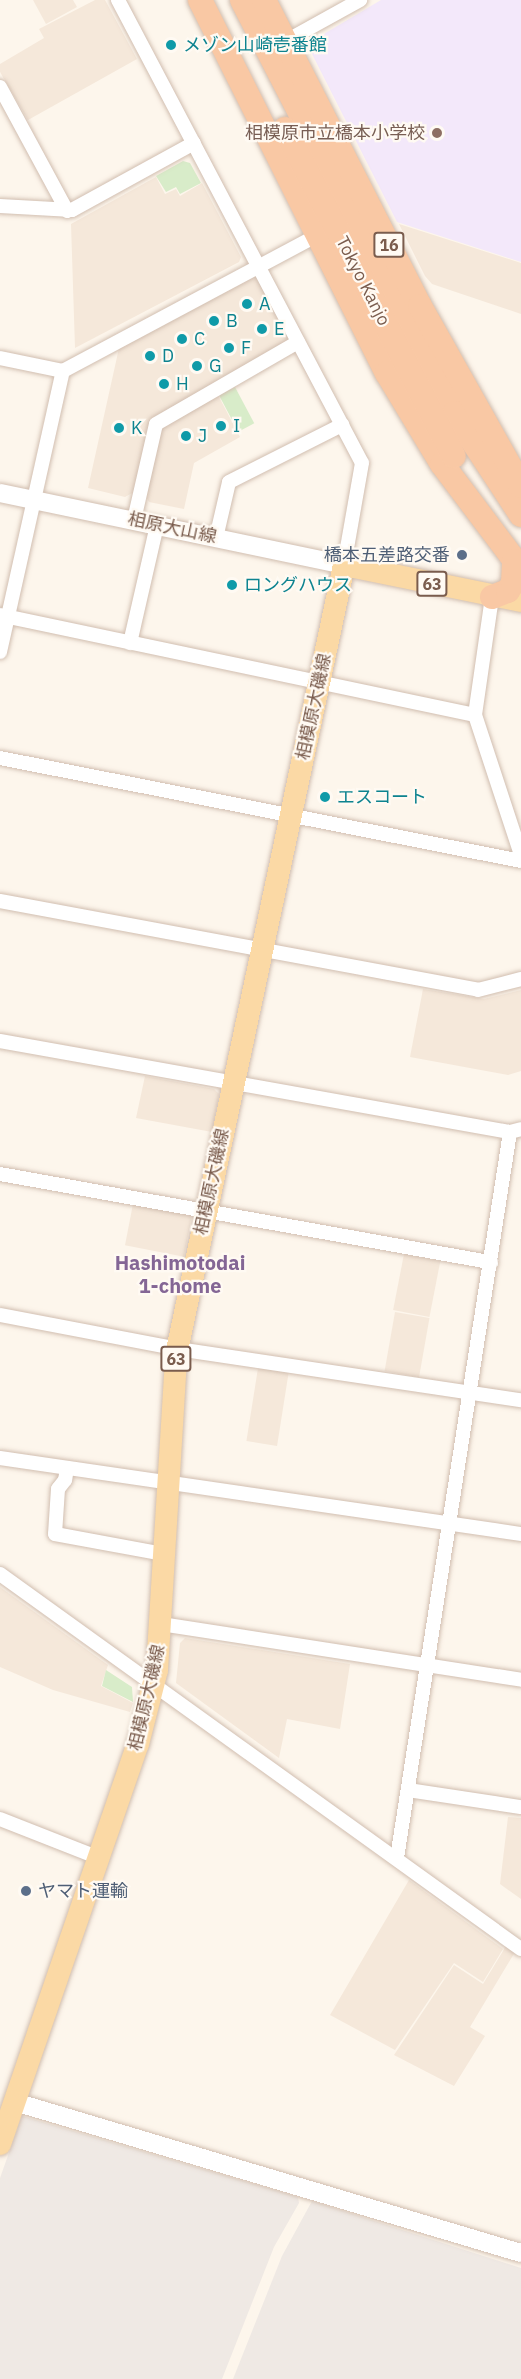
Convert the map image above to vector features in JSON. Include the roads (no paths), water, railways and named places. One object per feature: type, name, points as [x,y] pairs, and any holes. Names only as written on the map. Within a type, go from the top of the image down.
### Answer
[{"type":"highway","points":[[200,0],[387,373],[423,435],[519,561],[513,583],[508,591],[492,597]]},
{"type":"highway","name":"Tokyo Kanjo","points":[[217,0],[407,345],[521,515]]},
{"type":"highway","name":"Tokyo Kanjo","points":[[242,0],[407,345],[460,468],[519,561]]},
{"type":"highway","name":"16","points":[[264,0],[425,316],[521,486]]},
{"type":"main road","name":"63","points":[[344,565],[492,597],[521,601]]},
{"type":"main road","name":"相模原大磯線","points":[[0,2144],[138,1744],[154,1683],[161,1624],[167,1482],[178,1349],[344,565]]},
{"type":"street","points":[[118,0],[363,467],[344,565]]},
{"type":"street","points":[[286,41],[360,0]]},
{"type":"street","points":[[0,87],[67,211]]},
{"type":"street","points":[[0,206],[67,211],[194,143]]},
{"type":"street","points":[[0,358],[63,371],[318,235]]},
{"type":"street","points":[[134,520],[156,424],[298,342]]},
{"type":"street","points":[[0,652],[4,616],[63,371]]},
{"type":"street","points":[[216,538],[229,482],[342,425]]},
{"type":"street","name":"相原大山線","points":[[0,493],[344,565]]},
{"type":"street","points":[[130,643],[157,525]]},
{"type":"street","points":[[492,597],[475,715],[521,855]]},
{"type":"street","points":[[4,616],[475,715]]},
{"type":"street","points":[[0,758],[521,861]]},
{"type":"street","points":[[0,901],[478,990],[521,979]]},
{"type":"street","points":[[0,1041],[516,1130],[491,1262],[397,1858]]},
{"type":"street","points":[[0,1174],[491,1262]]},
{"type":"street","points":[[0,1315],[178,1349],[521,1400]]},
{"type":"street","points":[[0,1458],[521,1534]]},
{"type":"street","points":[[67,1468],[65,1480],[58,1489],[55,1534],[164,1554]]},
{"type":"street","points":[[0,1574],[521,1949]]},
{"type":"street","points":[[161,1624],[521,1680]]},
{"type":"street","points":[[408,1790],[521,1807]]},
{"type":"street","points":[[0,1819],[99,1858]]},
{"type":"street","points":[[15,2102],[521,2253]]},
{"type":"place","name":"メゾン山崎壱番館","points":[[171,45]]},
{"type":"place","name":"相模原市立橋本小学校","points":[[437,133]]},
{"type":"place","name":"A","points":[[247,304]]},
{"type":"place","name":"B","points":[[214,321]]},
{"type":"place","name":"E","points":[[262,329]]},
{"type":"place","name":"C","points":[[182,339]]},
{"type":"place","name":"F","points":[[229,348]]},
{"type":"place","name":"D","points":[[150,356]]},
{"type":"place","name":"G","points":[[197,366]]},
{"type":"place","name":"H","points":[[164,384]]},
{"type":"place","name":"I","points":[[221,426]]},
{"type":"place","name":"K","points":[[119,428]]},
{"type":"place","name":"J","points":[[186,436]]},
{"type":"place","name":"橋本五差路交番","points":[[462,555]]},
{"type":"place","name":"ロングハウス","points":[[232,585]]},
{"type":"place","name":"エスコート","points":[[325,797]]},
{"type":"place","name":"ヤマト運輸","points":[[26,1891]]},
{"type":"district","name":"Hashimotodai 1-chome","points":[[180,1274]]}]
